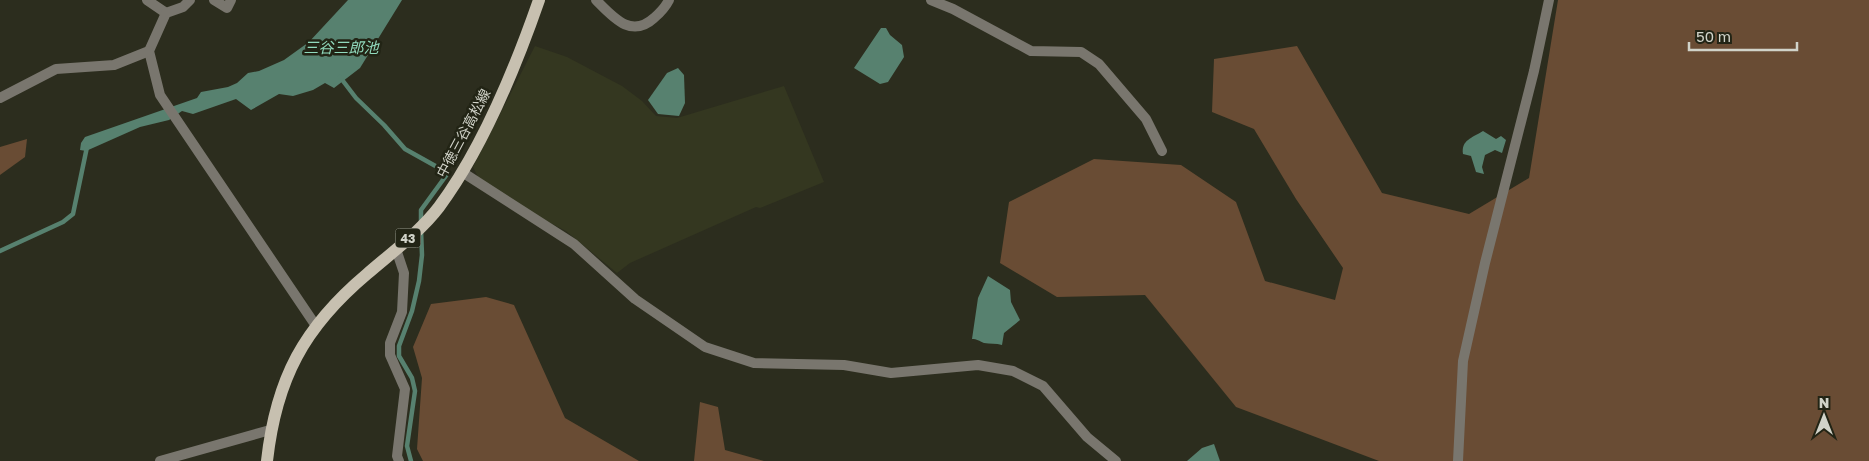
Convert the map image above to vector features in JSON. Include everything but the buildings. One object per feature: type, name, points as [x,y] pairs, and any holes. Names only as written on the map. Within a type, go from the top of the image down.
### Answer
[{"type":"main road","name":"中徳三谷高松線","points":[[267,461],[270,430],[282,386],[293,362],[316,326],[344,293],[396,249],[438,208],[462,172],[522,51],[539,0]]},
{"type":"street","points":[[147,0],[166,13]]},
{"type":"street","points":[[190,0],[183,7],[166,13],[149,51],[160,95],[316,326]]},
{"type":"street","points":[[214,0],[227,8],[231,0]]},
{"type":"street","points":[[596,0],[614,18],[630,27],[646,25],[665,8],[669,0]]},
{"type":"street","points":[[931,0],[1031,51],[1081,52],[1099,64],[1146,119],[1162,151]]},
{"type":"street","points":[[1458,461],[1464,361],[1485,263],[1534,71],[1549,0]]},
{"type":"street","points":[[0,98],[56,69],[114,65],[149,51]]},
{"type":"street","points":[[462,172],[574,244],[635,299],[705,348],[754,363],[844,365],[891,373],[978,365],[1014,371],[1043,386],[1087,437],[1116,461]]},
{"type":"street","points":[[396,249],[404,273],[402,312],[390,343],[390,355],[405,389],[397,456],[399,461]]},
{"type":"street","points":[[160,461],[270,430]]},
{"type":"shaded area","points":[[1558,0],[1869,0],[1869,461],[1379,461],[1236,407],[1145,295],[1057,297],[1000,263],[1009,202],[1094,159],[1181,165],[1236,202],[1265,281],[1335,300],[1343,268],[1296,199],[1254,129],[1212,112],[1214,59],[1297,46],[1382,193],[1469,214],[1529,178]]},
{"type":"shaded area","points":[[535,46],[567,57],[622,86],[642,101],[656,116],[677,118],[784,86],[824,182],[760,208],[756,207],[630,263],[617,273],[566,231],[529,212],[479,179],[473,167]]},
{"type":"shaded area","points":[[27,139],[25,157],[0,175],[0,147]]},
{"type":"shaded area","points":[[486,297],[514,305],[565,418],[639,461],[423,461],[417,449],[422,378],[413,347],[431,304]]},
{"type":"shaded area","points":[[700,402],[718,407],[725,450],[764,461],[694,461]]},
{"type":"water","name":"三谷三郎池","points":[[348,0],[402,0],[360,68],[334,88],[325,83],[313,90],[293,96],[279,94],[251,110],[236,99],[193,114],[182,111],[169,120],[140,127],[86,151],[80,150],[81,143],[85,137],[197,98],[201,92],[228,87],[237,83],[248,73],[259,71],[284,60],[309,42]]},
{"type":"water","points":[[881,28],[886,28],[890,35],[902,45],[904,57],[888,82],[880,84],[854,68]]},
{"type":"water","points":[[678,68],[684,75],[685,103],[679,116],[658,114],[648,100],[667,73]]},
{"type":"water","points":[[1483,131],[1496,139],[1501,136],[1506,140],[1502,153],[1495,150],[1485,155],[1482,167],[1484,174],[1476,172],[1471,156],[1463,154],[1466,142]]},
{"type":"water","points":[[988,276],[1010,290],[1011,302],[1020,320],[1004,333],[1002,345],[984,343],[972,339],[978,298]]},
{"type":"water","points":[[1214,444],[1220,461],[1187,461],[1202,448]]},
{"type":"waterway","points":[[340,77],[356,98],[405,149],[448,173],[421,210],[421,222]]},
{"type":"waterway","points":[[0,251],[63,222],[73,214],[87,147]]},
{"type":"waterway","points":[[411,461],[407,446],[415,391],[412,378],[399,356],[399,346],[412,311],[419,281],[422,255],[421,230]]}]
